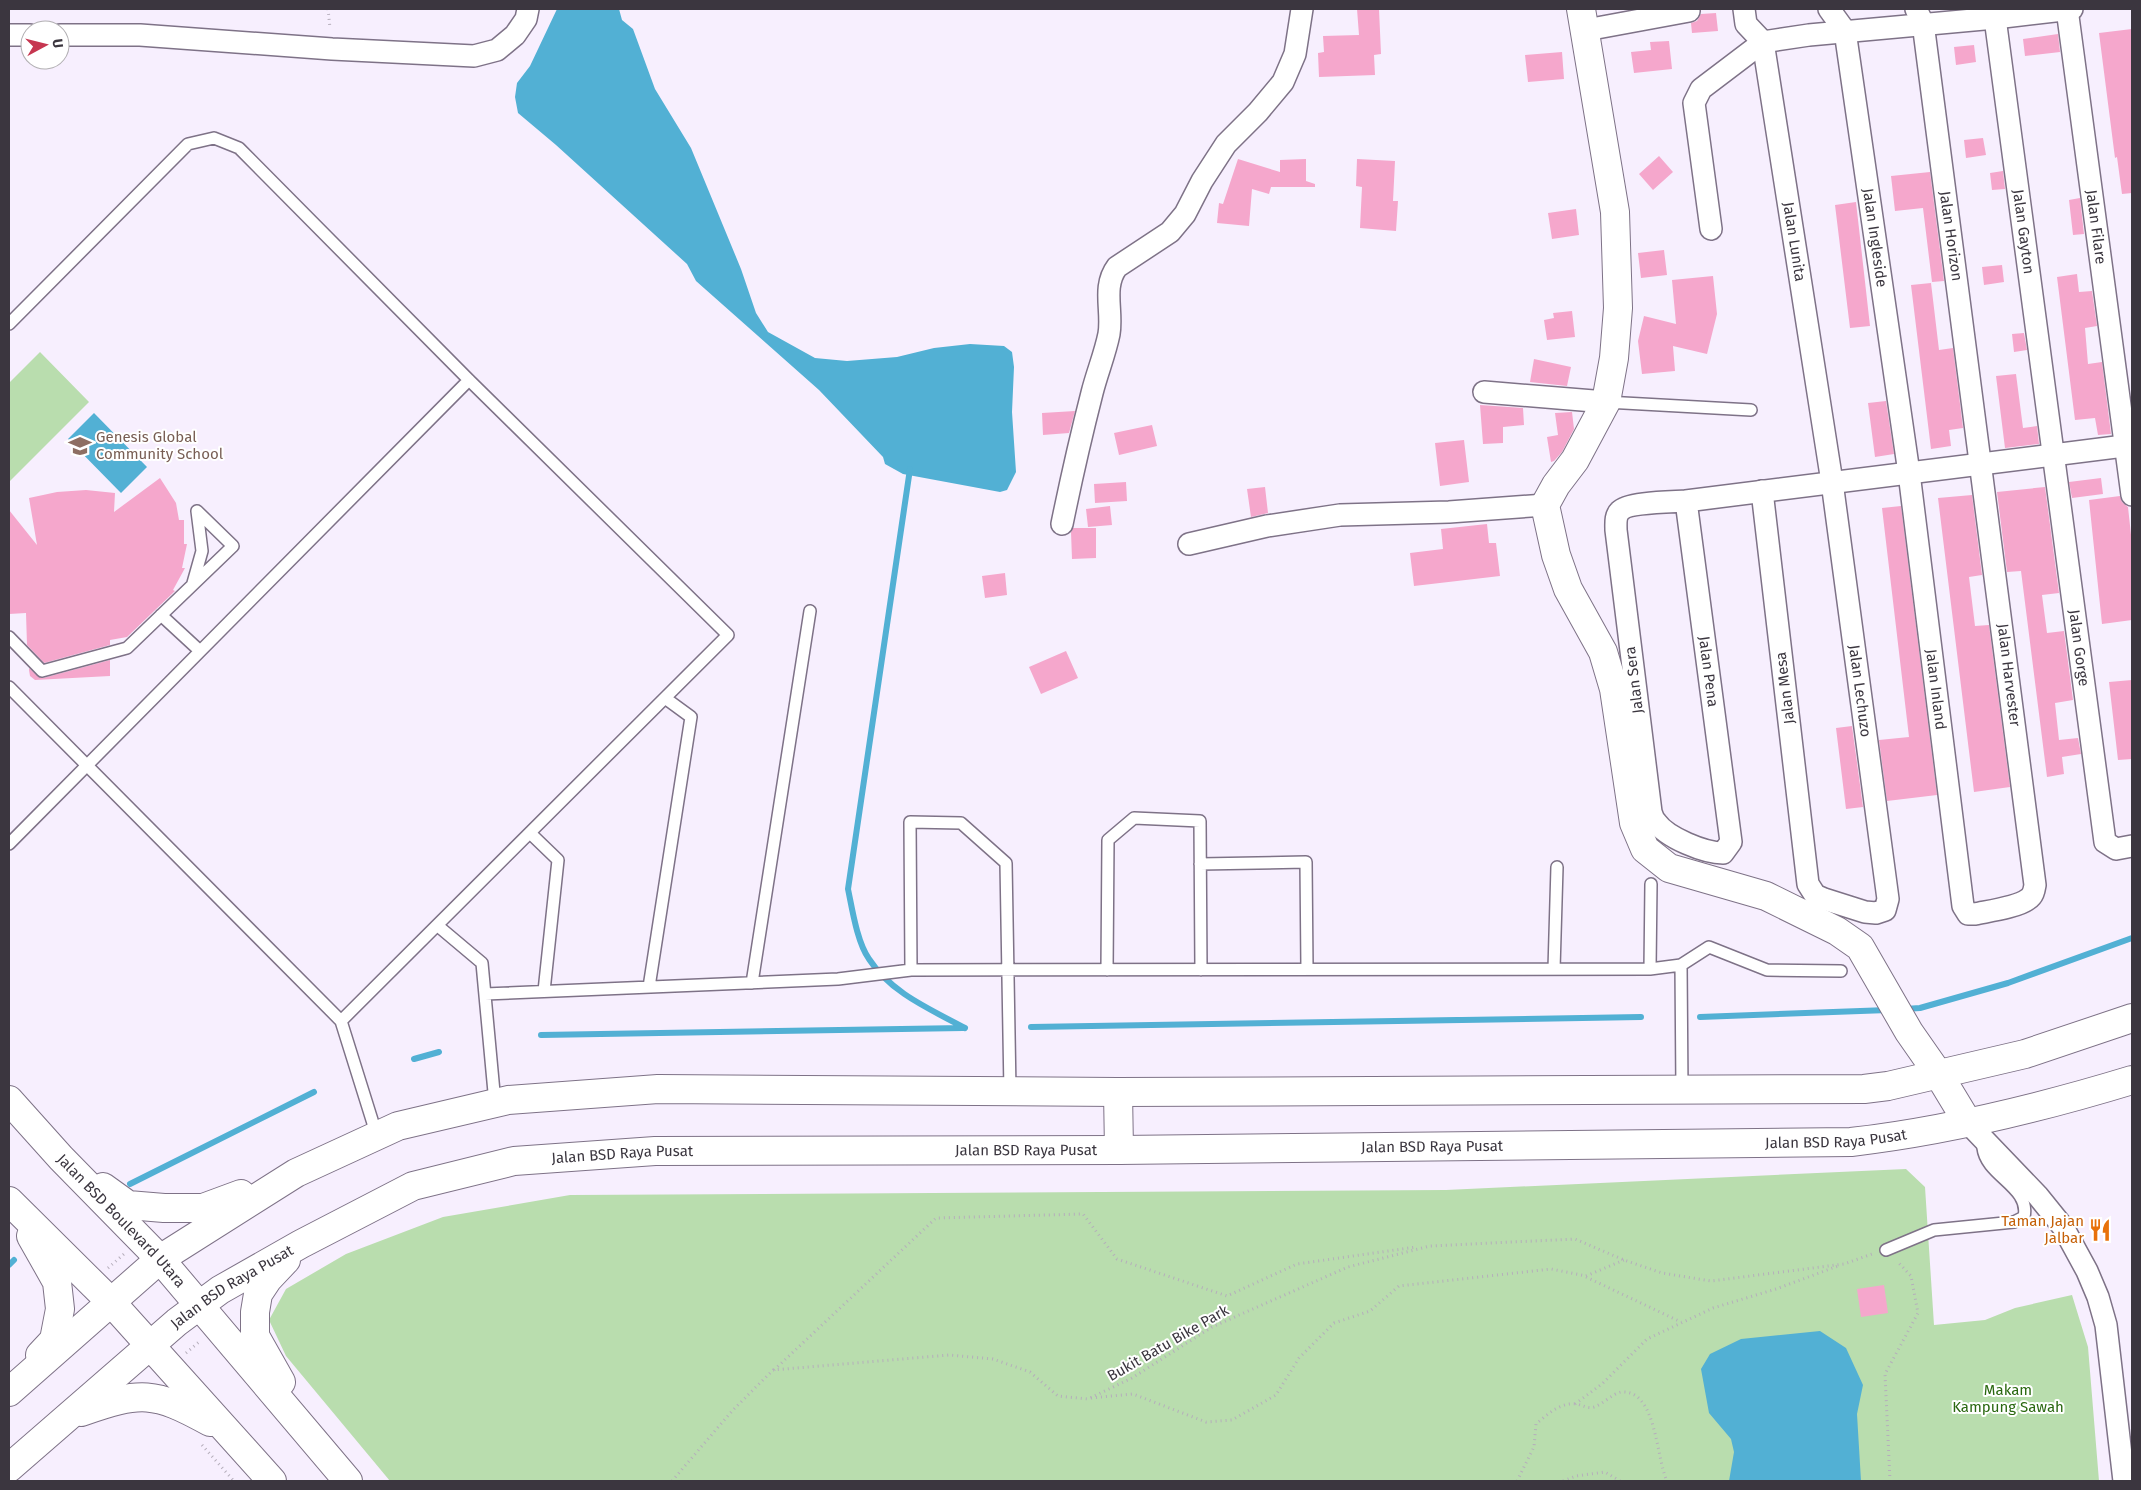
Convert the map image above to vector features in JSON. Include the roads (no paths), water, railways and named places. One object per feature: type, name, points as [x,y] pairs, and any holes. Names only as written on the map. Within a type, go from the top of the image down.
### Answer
[{"type":"main road","points":[[1583,19],[1616,212],[1618,308],[1614,358],[1606,402],[1575,460],[1556,485],[1545,505],[1556,555],[1568,589],[1603,652],[1611,680],[1634,824],[1645,849],[1669,868],[1766,896],[1837,931],[1860,947],[1909,1032],[1977,1132]]},
{"type":"main road","points":[[61,1158],[128,1205],[164,1208],[203,1208],[296,1173],[398,1126],[508,1100],[658,1089],[1118,1092],[1864,1088],[1888,1086],[2025,1054],[2132,1018]]},
{"type":"main road","name":"Jalan BSD Raya Pusat","points":[[9,1468],[200,1304],[220,1290],[301,1244],[413,1186],[514,1161],[655,1151],[1119,1150],[1851,1142],[1903,1136],[1977,1132],[2033,1108],[2132,1080]]},
{"type":"main road","points":[[1118,1092],[1119,1150]]},
{"type":"main road","name":"Jalan BSD Boulevard Utara","points":[[9,1100],[61,1158],[160,1258],[348,1481]]},
{"type":"main road","points":[[9,1390],[101,1292],[160,1258],[296,1173]]},
{"type":"main road","points":[[12,1204],[101,1292],[272,1481]]},
{"type":"main road","points":[[9,1390],[54,1340],[60,1309],[57,1282],[12,1204]]},
{"type":"main road","points":[[297,1420],[280,1380],[255,1336],[255,1312],[258,1294],[268,1279],[301,1244]]},
{"type":"main road","points":[[69,1416],[112,1401],[151,1396],[177,1404],[229,1433]]},
{"type":"street","points":[[70,35],[140,35],[332,49],[474,56],[498,50],[515,36],[526,19],[528,9]]},
{"type":"street","points":[[1062,524],[1074,464],[1109,333],[1110,310],[1108,289],[1112,275],[1118,267],[1170,232],[1185,214],[1202,181],[1226,144],[1258,112],[1284,82],[1295,54],[1302,9]]},
{"type":"street","points":[[1583,19],[1689,11],[1688,9]]},
{"type":"street","points":[[1744,9],[1746,24],[1763,42]]},
{"type":"street","name":"Jalan Ingleside","points":[[1830,9],[1845,31],[1910,473]]},
{"type":"street","name":"Jalan Filare","points":[[2067,9],[2129,446],[2132,495]]},
{"type":"street","points":[[1711,229],[1694,103],[1701,89],[1763,42],[1845,31],[1919,16],[2072,9]]},
{"type":"street","name":"Jalan Gayton","points":[[1994,13],[2054,455]]},
{"type":"street","name":"Jalan Horizon","points":[[1919,16],[1982,464]]},
{"type":"street","name":"Jalan Lunita","points":[[1763,42],[1832,482]]},
{"type":"street","points":[[1484,392],[1606,402]]},
{"type":"street","points":[[1686,500],[2129,446]]},
{"type":"street","name":"Jalan Gorge","points":[[2054,455],[2105,842],[2116,850],[2132,846]]},
{"type":"street","name":"Jalan Harvester","points":[[1963,906],[1968,914],[1975,914],[2020,903],[2029,899],[2034,893],[2035,885],[1982,464]]},
{"type":"street","name":"Jalan Inland","points":[[1910,473],[1963,906]]},
{"type":"street","name":"Jalan Lechuzo","points":[[1808,884],[1815,894],[1824,899],[1866,912],[1876,913],[1885,910],[1888,899],[1832,482]]},
{"type":"street","name":"Jalan Mesa","points":[[1762,491],[1808,884]]},
{"type":"street","name":"Jalan Sera","points":[[1661,827],[1651,812],[1615,519],[1620,510],[1629,506],[1686,500]]},
{"type":"street","name":"Jalan Pena","points":[[1661,827],[1675,838],[1715,853],[1723,853],[1731,842],[1686,500]]},
{"type":"street","points":[[1189,544],[1267,526],[1340,515],[1449,512],[1545,505]]},
{"type":"street","points":[[1977,1132],[2038,1196],[2062,1227],[2088,1271],[2106,1325],[2124,1481]]},
{"type":"lane","points":[[9,324],[188,144],[214,138],[239,148],[728,635],[341,1022]]},
{"type":"lane","points":[[9,844],[470,380]]},
{"type":"lane","points":[[1606,402],[1750,410]]},
{"type":"lane","points":[[9,638],[42,671],[127,648],[233,546],[197,511],[202,551],[192,585]]},
{"type":"lane","points":[[752,983],[810,610]]},
{"type":"lane","points":[[161,615],[200,651]]},
{"type":"lane","points":[[9,687],[341,1022],[377,1136]]},
{"type":"lane","points":[[649,987],[691,717],[665,698]]},
{"type":"lane","points":[[1108,970],[1108,840],[1134,818],[1200,821],[1201,970]]},
{"type":"lane","points":[[911,970],[910,822],[961,823],[1006,863],[1010,1091]]},
{"type":"lane","points":[[530,833],[558,860],[544,992]]},
{"type":"lane","points":[[1200,864],[1306,862],[1307,969]]},
{"type":"lane","points":[[1554,969],[1557,867]]},
{"type":"lane","points":[[1650,969],[1651,884]]},
{"type":"lane","points":[[438,926],[482,963],[495,1103]]},
{"type":"lane","points":[[486,994],[838,979],[911,970],[1650,969],[1681,965],[1709,947],[1767,970],[1841,971]]},
{"type":"lane","points":[[1681,965],[1682,1090]]},
{"type":"lane","points":[[1886,1250],[1934,1230],[2014,1222],[2020,1221],[2024,1217],[2026,1211],[2022,1198],[1986,1159],[1977,1132]]},
{"type":"water","points":[[557,9],[619,9],[622,20],[633,29],[655,89],[691,148],[741,269],[756,313],[768,332],[815,358],[847,361],[897,357],[934,348],[970,344],[1004,346],[1012,352],[1014,367],[1012,412],[1016,472],[1007,490],[1000,492],[903,474],[885,464],[883,457],[819,390],[696,281],[687,264],[518,113],[515,97],[517,83],[530,66]]},
{"type":"water","points":[[94,413],[147,467],[121,493],[68,439]]},
{"type":"water","points":[[1820,1331],[1846,1348],[1863,1385],[1857,1414],[1861,1481],[1729,1481],[1734,1452],[1731,1439],[1709,1413],[1701,1369],[1710,1354],[1741,1339]]},
{"type":"waterway","points":[[910,469],[848,889],[861,944],[878,971],[912,999],[965,1028]]},
{"type":"waterway","points":[[1905,1009],[1920,1008],[2008,983],[2132,938]]},
{"type":"waterway","points":[[1700,1017],[1888,1010]]},
{"type":"waterway","points":[[1031,1027],[1641,1017]]},
{"type":"waterway","points":[[541,1035],[963,1028]]},
{"type":"waterway","points":[[414,1059],[439,1052]]},
{"type":"waterway","points":[[130,1184],[314,1092]]},
{"type":"waterway","points":[[9,1265],[14,1260]]},
{"type":"place","name":"Genesis Global Community School","points":[[80,446]]},
{"type":"place","name":"Taman Jajan Jalbar","points":[[2100,1230]]},
{"type":"park label","name":"Makam Kampung Sawah","points":[[2008,1398]]}]
